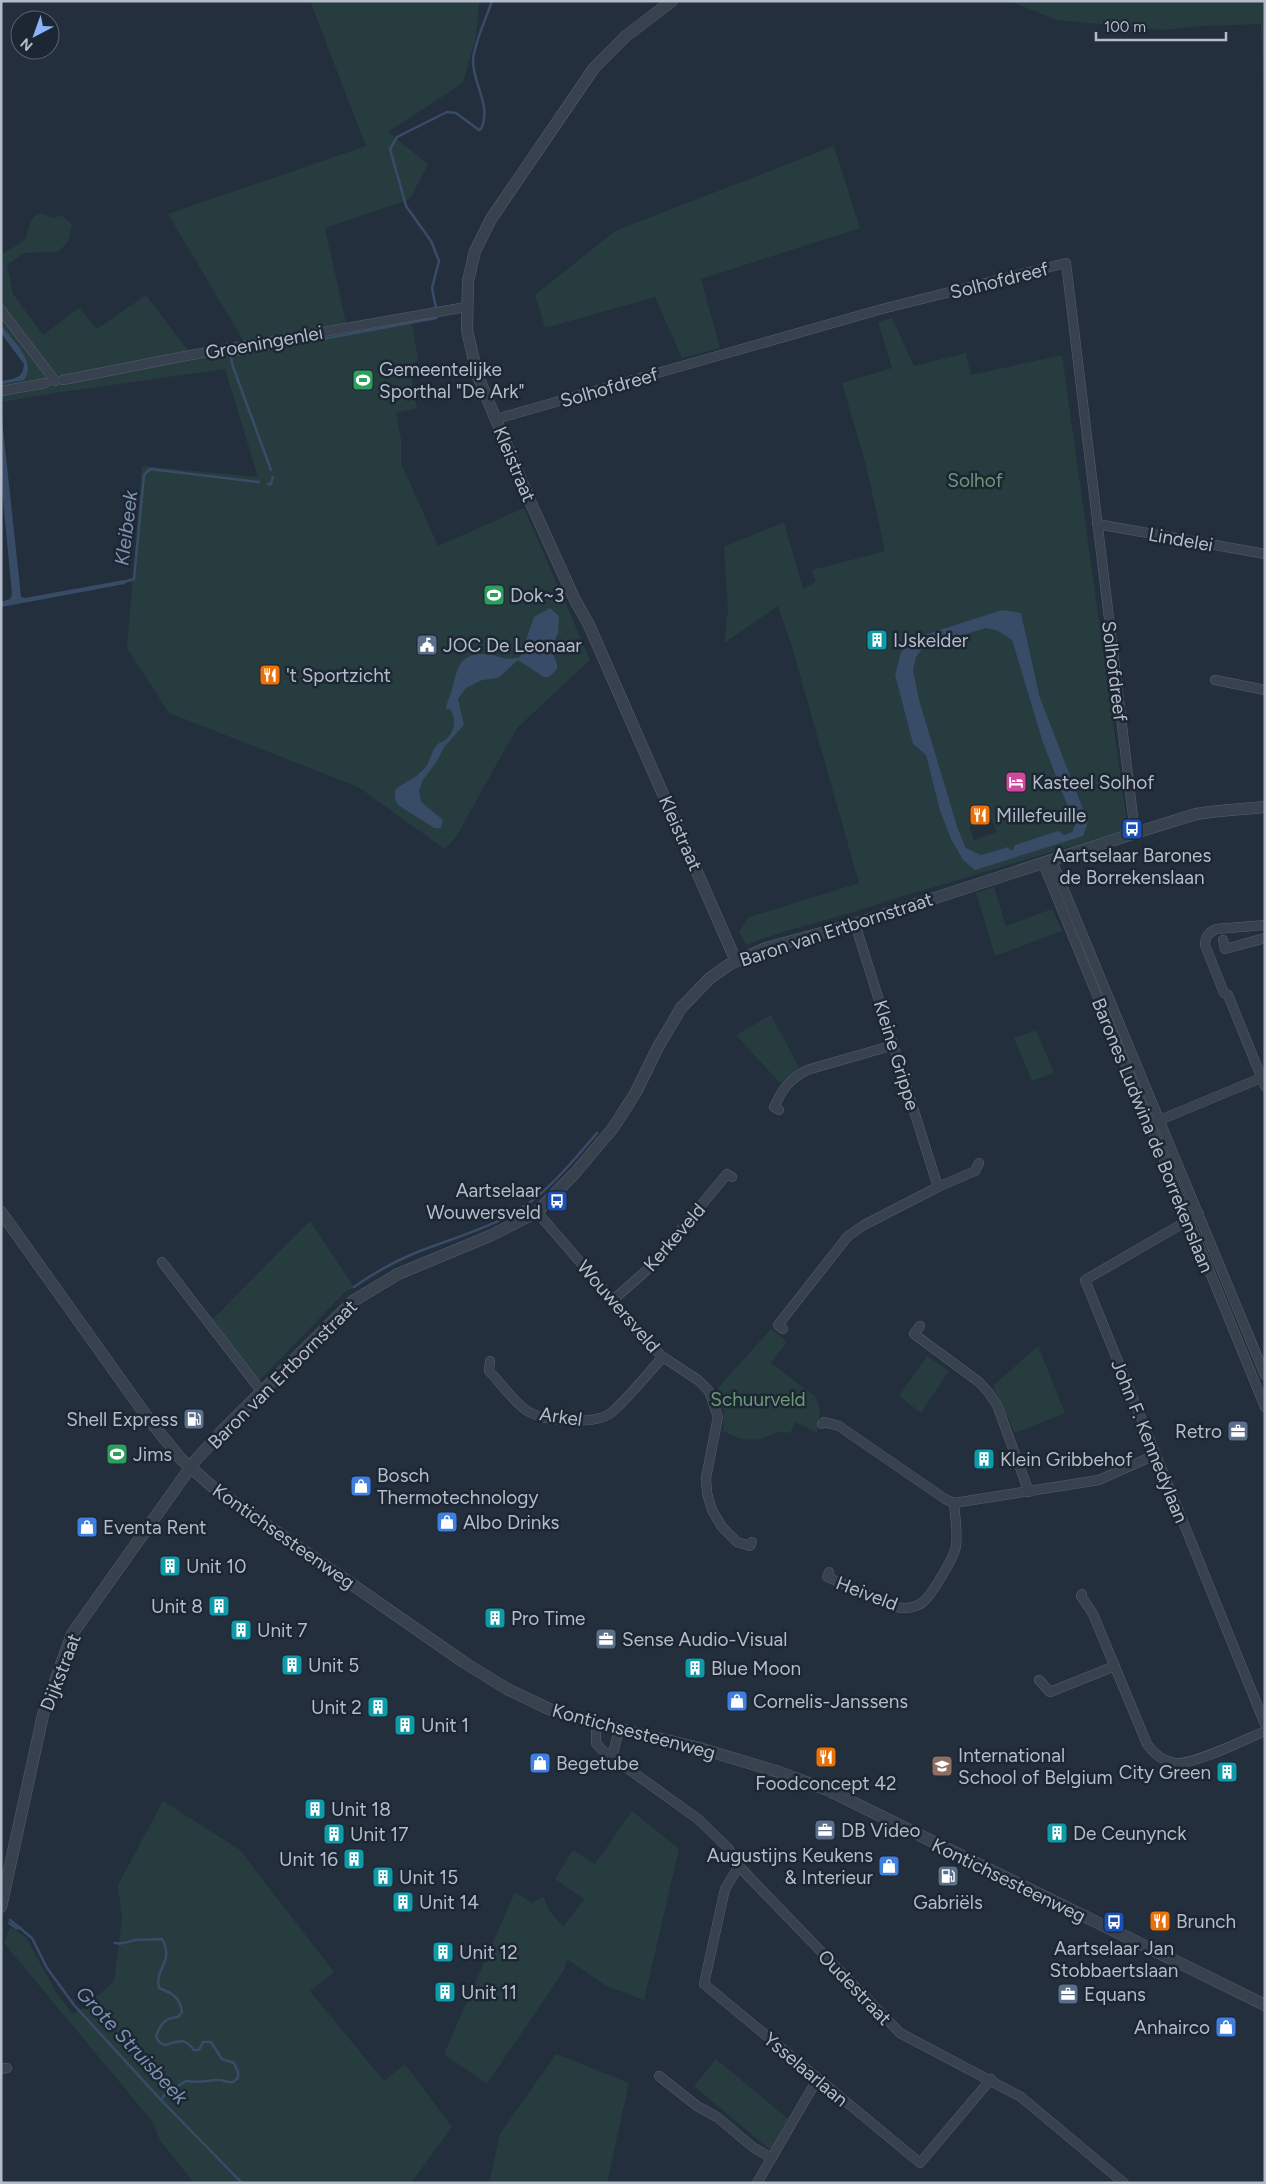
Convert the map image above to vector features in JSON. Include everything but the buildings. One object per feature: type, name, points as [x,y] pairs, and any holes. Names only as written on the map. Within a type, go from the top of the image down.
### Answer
[{"type":"street","name":"Kleistraat","points":[[672,1],[626,36],[601,61],[552,128],[482,235],[470,270],[466,307],[466,330],[472,356],[516,467],[574,598],[589,624],[736,961]]},
{"type":"street","name":"Solhofdreef","points":[[496,419],[882,309],[1066,263],[1135,833]]},
{"type":"street","name":"Groeningenlei","points":[[1,391],[191,355],[466,307]]},
{"type":"street","points":[[1,310],[54,381]]},
{"type":"street","name":"Lindelei","points":[[1097,524],[1265,554]]},
{"type":"street","points":[[1215,680],[1265,690]]},
{"type":"street","name":"Baron van Ertbornstraat","points":[[190,1468],[208,1446],[353,1300],[398,1274],[492,1235],[537,1212],[575,1173],[613,1128],[636,1092],[658,1046],[681,1008],[710,978],[736,961],[766,948],[855,924],[1196,814],[1219,810],[1265,808]]},
{"type":"street","name":"Barones Ludwina de Borrekenslaan","points":[[1047,862],[1199,1214],[1265,1375]]},
{"type":"street","name":"Barones Ludwina de Borrekenslaan","points":[[1047,862],[1148,1124],[1265,1407]]},
{"type":"street","name":"Kleine Grippe","points":[[855,924],[938,1187]]},
{"type":"street","points":[[1148,1124],[1263,1082],[1228,996],[1224,993],[1205,945],[1205,939],[1210,932],[1216,930],[1265,926]]},
{"type":"street","points":[[1223,940],[1225,949],[1265,938]]},
{"type":"street","points":[[779,1110],[774,1107],[783,1089],[795,1076],[807,1070],[894,1045]]},
{"type":"street","points":[[784,1330],[778,1325],[848,1236],[864,1225],[938,1187],[976,1171],[979,1163]]},
{"type":"street","name":"Kerkeveld","points":[[613,1300],[648,1269],[727,1174],[732,1177]]},
{"type":"street","name":"Kontichsesteenweg","points":[[1,1212],[150,1421],[190,1468],[246,1512],[465,1663],[507,1689],[541,1705],[596,1723],[699,1748],[779,1772],[830,1791],[1265,2005]]},
{"type":"street","name":"Wouwersveld","points":[[537,1212],[613,1300],[642,1337],[663,1356],[698,1380],[709,1391],[718,1417],[706,1478],[712,1510],[722,1527],[737,1542],[750,1546],[752,1542]]},
{"type":"street","name":"John F. Kennedylaan","points":[[1199,1214],[1085,1280],[1265,1724]]},
{"type":"street","points":[[162,1262],[262,1392]]},
{"type":"street","points":[[920,1326],[914,1334],[979,1382],[997,1405],[1029,1492]]},
{"type":"street","name":"Arkel","points":[[490,1361],[489,1371],[526,1410],[539,1416],[583,1422],[600,1419],[612,1412],[663,1356]]},
{"type":"street","points":[[822,1424],[824,1422],[839,1426],[945,1499],[954,1503],[1099,1480],[1155,1455]]},
{"type":"street","name":"Dijkstraat","points":[[1,1907],[43,1715],[72,1634],[190,1468]]},
{"type":"street","name":"Heiveld","points":[[829,1572],[827,1577],[893,1606],[901,1608],[913,1607],[924,1602],[950,1563],[956,1547],[954,1503]]},
{"type":"street","points":[[1082,1594],[1081,1596],[1093,1614],[1147,1744],[1154,1753],[1165,1761],[1186,1763],[1265,1731]]},
{"type":"street","points":[[1039,1680],[1050,1692],[1115,1666]]},
{"type":"street","name":"Oudestraat","points":[[596,1723],[596,1742],[612,1758],[698,1819],[728,1848],[739,1866],[900,2033],[991,2079],[1021,2097],[1124,2183]]},
{"type":"street","points":[[612,1758],[619,1729]]},
{"type":"street","name":"Ysselaarlaan","points":[[739,1866],[725,1888],[704,1984],[920,2163],[991,2079]]},
{"type":"street","points":[[660,2076],[696,2106],[717,2117],[754,2148],[772,2158]]},
{"type":"street","points":[[757,2183],[818,2078]]},
{"type":"green space","points":[[310,1],[479,1],[476,37],[463,83],[388,132],[428,164],[410,199],[325,228],[347,327],[408,317],[413,327],[418,361],[409,364],[417,408],[396,413],[401,439],[401,463],[438,546],[524,508],[563,598],[556,602],[564,599],[590,660],[517,728],[456,837],[445,849],[358,787],[169,713],[127,648],[142,466],[258,477],[225,369],[1,402],[1,381],[14,379],[20,375],[24,364],[1,333],[1,255],[25,240],[31,220],[37,214],[44,214],[53,218],[61,215],[72,224],[68,242],[58,252],[24,253],[7,265],[13,294],[43,335],[79,308],[97,329],[146,295],[191,355],[246,345],[168,214],[366,146]]},
{"type":"green space","points":[[1010,1],[1265,1],[1265,116],[1261,24],[1203,26],[1163,30],[1057,20]]},
{"type":"green space","points":[[834,146],[860,228],[701,279],[720,348],[682,358],[655,297],[545,328],[535,295],[615,231]]},
{"type":"green space","name":"Solhof","points":[[892,318],[914,366],[966,353],[971,375],[1062,355],[1128,829],[780,933],[746,945],[739,932],[749,917],[859,883],[792,647],[778,606],[724,643],[728,611],[724,547],[784,522],[803,589],[816,582],[812,570],[885,551],[866,465],[842,383],[892,368],[878,322]],"holes":[[[1021,613],[1040,698],[1083,836],[963,860],[951,839],[940,811],[926,755],[913,744],[895,675],[901,652]]]},
{"type":"green space","points":[[986,628],[998,631],[1012,640],[1043,743],[1075,825],[1072,832],[1013,850],[1008,847],[981,855],[966,848],[958,829],[920,703],[913,671],[916,657],[924,647]],"holes":[[[991,818],[997,832],[974,840],[969,826]]]},
{"type":"green space","points":[[994,887],[1006,926],[1052,909],[1062,931],[995,956],[976,893]]},
{"type":"green space","points":[[771,1015],[799,1067],[780,1083],[736,1035]]},
{"type":"green space","points":[[1036,1030],[1054,1073],[1032,1081],[1014,1038]]},
{"type":"green space","points":[[310,1221],[354,1287],[344,1293],[256,1384],[209,1323]]},
{"type":"green space","name":"Schuurveld","points":[[771,1329],[787,1342],[771,1363],[816,1397],[820,1410],[817,1433],[796,1422],[790,1433],[778,1432],[767,1437],[752,1440],[742,1439],[723,1431],[724,1411],[715,1391]]},
{"type":"green space","points":[[1038,1346],[1065,1413],[1015,1433],[993,1386]]},
{"type":"green space","points":[[927,1356],[949,1371],[921,1413],[899,1396]]},
{"type":"green space","points":[[163,1801],[240,1850],[334,1972],[310,1991],[384,2081],[405,2064],[452,2127],[411,2183],[194,2183],[160,2140],[152,2121],[4,1943],[10,1927],[26,1937],[57,1994],[73,2014],[87,2005],[114,1981],[122,1919],[118,1885]]},
{"type":"green space","points":[[632,1811],[679,1849],[644,2000],[605,1985],[567,1959],[564,1970],[487,2084],[444,2054],[515,1892],[532,1903],[544,1897],[548,1909],[563,1927],[584,1899],[555,1879],[573,1850],[595,1864]]},
{"type":"green space","points":[[556,2054],[629,2083],[607,2183],[489,2183],[500,2134]]},
{"type":"green space","points":[[716,2059],[788,2119],[772,2148],[769,2149],[694,2086]]},
{"type":"water","points":[[1,325],[17,344],[26,359],[28,366],[24,380],[1,384],[1,381],[14,379],[20,375],[24,364],[1,333]]},
{"type":"water","points":[[1,410],[21,597],[25,598],[124,580],[126,581],[125,584],[1,607],[1,602],[10,599],[12,594],[1,479]]},
{"type":"water","points":[[550,608],[559,616],[558,633],[551,649],[557,669],[549,677],[544,677],[518,660],[498,678],[482,680],[466,688],[458,699],[464,725],[444,747],[437,761],[423,780],[419,790],[421,802],[443,820],[441,828],[434,828],[398,805],[395,799],[395,790],[424,769],[435,748],[439,743],[448,738],[453,730],[454,718],[450,709],[446,709],[462,662],[470,656],[477,654],[510,659],[520,657],[534,617]]},
{"type":"water","points":[[1002,610],[1021,613],[1040,698],[1088,822],[1083,836],[975,870],[963,860],[951,839],[940,811],[926,755],[913,744],[895,675],[901,652],[915,638]],"holes":[[[986,628],[998,631],[1012,640],[1043,743],[1075,825],[1072,832],[1064,835],[1058,831],[1015,845],[1013,850],[1008,847],[981,855],[966,848],[958,829],[920,703],[913,671],[916,657],[924,647]]]},
{"type":"waterway","name":"Kleibeek","points":[[436,308],[432,288],[439,261],[431,241],[406,206],[390,149],[397,137],[447,112],[456,113],[479,130],[481,129],[484,120],[483,103],[473,61],[478,39],[492,1]]},
{"type":"waterway","name":"Kleibeek","points":[[271,470],[232,364],[231,356],[436,318],[437,315]]},
{"type":"waterway","name":"Kleibeek","points":[[124,582],[134,579],[144,475],[150,469],[259,482]]},
{"type":"waterway","name":"Kleibeek","points":[[268,484],[271,484],[273,477]]},
{"type":"waterway","points":[[354,1287],[403,1258],[490,1225],[512,1214],[547,1188],[597,1133]]},
{"type":"waterway","name":"Grote Struisbeek","points":[[10,1920],[32,1938],[47,1968],[74,2005],[161,2100],[242,2183]]},
{"type":"waterway","name":"Grote Struisbeek","points":[[9,1923],[16,1928],[21,1928]]},
{"type":"waterway","points":[[115,1943],[162,1939],[166,1954],[159,1975],[159,1988],[175,1996],[182,2012],[178,2017],[166,2020],[161,2025],[156,2036],[159,2042],[165,2045],[181,2041],[187,2043],[194,2050],[199,2050],[203,2042],[211,2042],[222,2059],[234,2063],[238,2072],[238,2078],[233,2082],[219,2080],[186,2081],[165,2094],[161,2100]]},
{"type":"place","name":"Gemeentelijke Sporthal \"De Ark\"","points":[[363,380]]},
{"type":"place","name":"Dok~3","points":[[494,595]]},
{"type":"place","name":"IJskelder","points":[[877,640]]},
{"type":"place","name":"JOC De Leonaar","points":[[427,645]]},
{"type":"place","name":"'t Sportzicht","points":[[270,675]]},
{"type":"place","name":"Kasteel Solhof","points":[[1016,782]]},
{"type":"place","name":"Millefeuille","points":[[980,815]]},
{"type":"place","name":"Aartselaar Barones de Borrekenslaan","points":[[1132,829]]},
{"type":"place","name":"Aartselaar Wouwersveld","points":[[557,1201]]},
{"type":"place","name":"Shell Express","points":[[194,1419]]},
{"type":"place","name":"Retro","points":[[1238,1431]]},
{"type":"place","name":"Jims","points":[[117,1454]]},
{"type":"place","name":"Klein Gribbehof","points":[[984,1459]]},
{"type":"place","name":"Bosch Thermotechnology","points":[[361,1486]]},
{"type":"place","name":"Albo Drinks","points":[[447,1522]]},
{"type":"place","name":"Eventa Rent","points":[[87,1527]]},
{"type":"place","name":"Unit 10","points":[[170,1566]]},
{"type":"place","name":"Unit 8","points":[[219,1606]]},
{"type":"place","name":"Pro Time","points":[[495,1618]]},
{"type":"place","name":"Unit 7","points":[[241,1630]]},
{"type":"place","name":"Sense Audio-Visual","points":[[606,1639]]},
{"type":"place","name":"Unit 5","points":[[292,1665]]},
{"type":"place","name":"Blue Moon","points":[[695,1668]]},
{"type":"place","name":"Cornelis-Janssens","points":[[737,1701]]},
{"type":"place","name":"Unit 2","points":[[378,1707]]},
{"type":"place","name":"Unit 1","points":[[405,1725]]},
{"type":"place","name":"Foodconcept 42","points":[[826,1757]]},
{"type":"place","name":"Begetube","points":[[540,1763]]},
{"type":"place","name":"International School of Belgium","points":[[942,1766]]},
{"type":"place","name":"City Green","points":[[1227,1772]]},
{"type":"place","name":"Unit 18","points":[[315,1809]]},
{"type":"place","name":"DB Video","points":[[825,1830]]},
{"type":"place","name":"De Ceunynck","points":[[1057,1833]]},
{"type":"place","name":"Unit 17","points":[[334,1834]]},
{"type":"place","name":"Unit 16","points":[[354,1859]]},
{"type":"place","name":"Augustijns Keukens & Interieur","points":[[889,1866]]},
{"type":"place","name":"Gabriëls","points":[[948,1876]]},
{"type":"place","name":"Unit 15","points":[[383,1877]]},
{"type":"place","name":"Unit 14","points":[[403,1902]]},
{"type":"place","name":"Brunch","points":[[1160,1921]]},
{"type":"place","name":"Aartselaar Jan Stobbaertslaan","points":[[1114,1922]]},
{"type":"place","name":"Unit 12","points":[[443,1952]]},
{"type":"place","name":"Unit 11","points":[[445,1992]]},
{"type":"place","name":"Equans","points":[[1068,1994]]},
{"type":"place","name":"Anhairco","points":[[1226,2027]]}]
